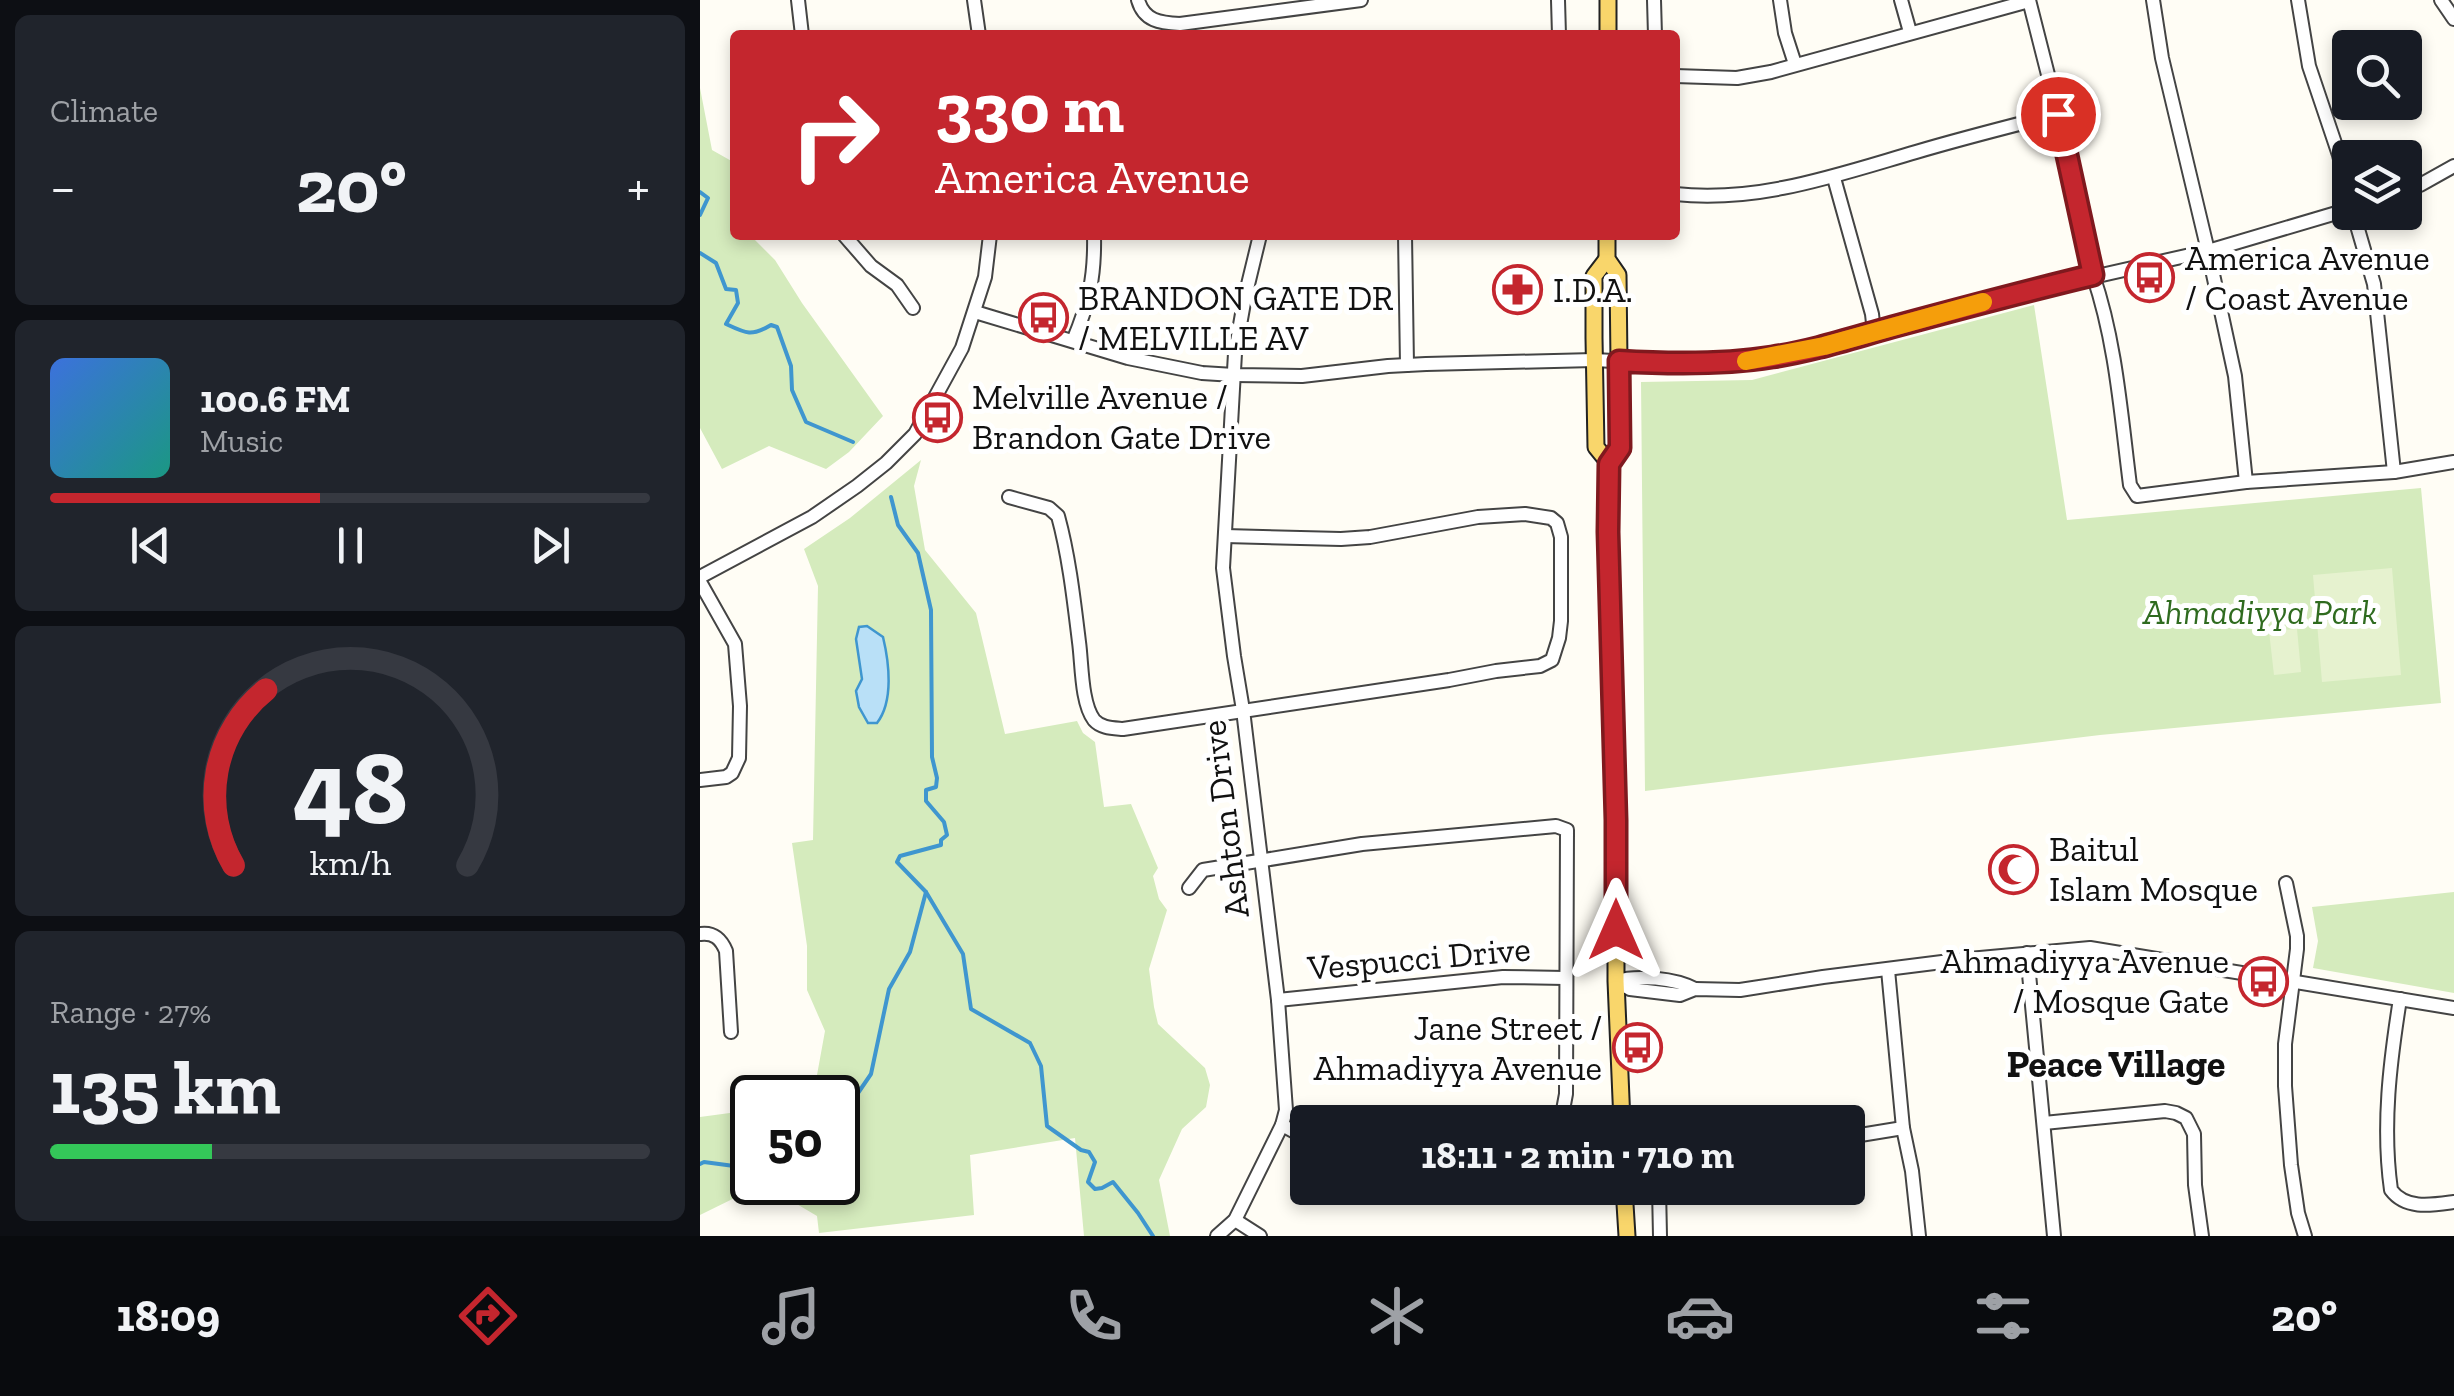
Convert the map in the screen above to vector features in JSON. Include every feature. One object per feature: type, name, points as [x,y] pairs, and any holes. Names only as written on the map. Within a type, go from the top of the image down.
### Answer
[{"type":"main road","points":[[1608,0],[1608,30]]},
{"type":"main road","points":[[1606,240],[1607,259],[1618,275],[1620,448],[1609,464],[1608,532],[1621,1105]]},
{"type":"main road","points":[[1607,259],[1594,276],[1594,360],[1596,447],[1609,464]]},
{"type":"main road","points":[[1625,1205],[1626,1236]]},
{"type":"street","points":[[798,0],[801,30]]},
{"type":"street","points":[[974,0],[978,30]]},
{"type":"street","points":[[1138,0],[1146,16],[1180,24],[1361,0]]},
{"type":"street","points":[[1558,0],[1558,30]]},
{"type":"street","points":[[1654,0],[1655,30]]},
{"type":"street","points":[[1780,0],[1795,64]]},
{"type":"street","points":[[1901,0],[1910,32]]},
{"type":"street","points":[[1680,76],[1736,78],[1771,72],[2029,0],[2112,346],[2130,485],[2136,496],[2246,482],[2394,472],[2454,462]]},
{"type":"street","points":[[2153,0],[2162,58],[2234,376],[2246,482]]},
{"type":"street","points":[[2298,0],[2309,66],[2333,140]]},
{"type":"street","points":[[2441,0],[2454,19]]},
{"type":"street","points":[[1680,195],[1764,193],[1834,178],[1960,138],[2058,114]]},
{"type":"street","points":[[2422,184],[2454,166]]},
{"type":"street","points":[[1834,178],[1874,332]]},
{"type":"street","points":[[975,312],[1161,366],[1202,373],[1302,376],[1388,366],[1594,360],[1734,362],[1807,350],[2332,216]]},
{"type":"street","points":[[2358,230],[2374,284],[2394,472]]},
{"type":"street","points":[[848,240],[871,266],[897,285],[913,308]]},
{"type":"street","points":[[700,780],[732,773],[739,758],[740,706],[735,644],[700,580],[812,517],[886,464],[915,434],[962,348],[985,277],[989,240]]},
{"type":"street","points":[[1073,341],[1088,307],[1094,240]]},
{"type":"street","name":"Ashton Drive","points":[[1216,1236],[1235,1220],[1286,1110],[1278,1000],[1223,568],[1235,352],[1259,240]]},
{"type":"street","points":[[1405,240],[1407,366]]},
{"type":"street","points":[[1009,498],[1049,508],[1058,516],[1086,700],[1096,723],[1104,727],[1123,728],[1540,666],[1552,660],[1559,638],[1561,538],[1557,523],[1551,518],[1526,514],[1478,518],[1370,537],[1225,536]]},
{"type":"street","points":[[1189,888],[1203,870],[1382,842],[1556,826],[1567,830],[1564,1105]]},
{"type":"street","points":[[2286,883],[2296,936],[2284,1044],[2285,1086],[2293,1181],[2305,1236]]},
{"type":"street","points":[[700,934],[715,936],[726,952],[731,1032]]},
{"type":"street","points":[[1616,981],[1630,989],[1680,995],[1695,989],[1740,990],[1823,976],[2027,953],[2103,950],[2454,1008]]},
{"type":"street","points":[[2027,953],[2054,1236]]},
{"type":"street","points":[[1888,970],[1918,1236]]},
{"type":"street","name":"Vespucci Drive","points":[[1278,1000],[1503,977],[1566,978]]},
{"type":"street","points":[[2400,999],[2390,1058],[2387,1135],[2391,1190],[2412,1204],[2454,1202]]},
{"type":"street","points":[[2044,1123],[2164,1111],[2186,1118],[2194,1134],[2202,1236]]},
{"type":"street","points":[[1282,1124],[1290,1129]]},
{"type":"street","points":[[1865,1134],[1904,1128]]},
{"type":"street","points":[[1659,1205],[1660,1236]]},
{"type":"street","points":[[1235,1220],[1260,1236]]},
{"type":"green space","points":[[700,88],[712,150],[730,160],[730,240],[755,240],[775,260],[883,416],[849,452],[826,469],[769,446],[722,469],[700,428]]},
{"type":"green space","name":"Ahmadiyya Park","points":[[2034,305],[2067,520],[2421,488],[2441,703],[2100,735],[1645,791],[1641,382],[1752,380]]},
{"type":"green space","points":[[921,460],[914,486],[925,550],[976,613],[1005,734],[1077,721],[1083,733],[1095,742],[1104,807],[1131,804],[1158,868],[1153,876],[1159,899],[1167,910],[1149,969],[1158,1024],[1205,1068],[1210,1085],[1206,1107],[1182,1129],[1159,1180],[1170,1236],[1084,1236],[1075,1138],[970,1155],[974,1215],[819,1233],[817,1216],[798,1205],[860,1205],[860,1075],[817,1075],[825,1031],[807,990],[807,946],[792,843],[813,840],[818,586],[804,549],[850,518]]},
{"type":"green space","points":[[2392,568],[2401,675],[2322,682],[2313,575]]},
{"type":"green space","points":[[2297,629],[2301,672],[2274,675],[2269,631]]},
{"type":"green space","points":[[2454,892],[2454,993],[2313,968],[2318,941],[2312,907]]},
{"type":"green space","points":[[730,1113],[730,1200],[700,1215],[700,1117]]},
{"type":"water","points":[[867,626],[883,637],[888,669],[886,704],[877,723],[868,723],[856,691],[862,679],[856,639],[859,627]]},
{"type":"waterway","points":[[700,192],[708,198],[700,215]]},
{"type":"waterway","points":[[700,253],[716,263],[726,289],[736,290],[738,303],[726,324],[748,332],[777,327],[791,366],[792,390],[806,422],[853,442]]},
{"type":"waterway","points":[[891,497],[898,525],[918,553],[931,610],[932,757],[937,778],[936,787],[926,790],[926,801],[944,822],[947,835],[941,845],[900,856],[897,862],[926,892],[963,954],[971,1009],[1030,1043],[1041,1066],[1047,1126],[1089,1152],[1095,1162],[1088,1182],[1095,1189],[1113,1182],[1153,1236]]},
{"type":"waterway","points":[[860,1090],[871,1074],[889,989],[910,952],[926,892]]},
{"type":"waterway","points":[[700,1164],[730,1165]]},
{"type":"slow traffic","points":[[1746,361],[1824,346],[1983,302]]},
{"type":"place","name":"America Avenue / Coast Avenue","points":[[2150,278]]},
{"type":"place","name":"I.D.A.","points":[[1518,290]]},
{"type":"place","name":"BRANDON GATE DR / MELVILLE AV","points":[[1043,318]]},
{"type":"place","name":"Melville Avenue / Brandon Gate Drive","points":[[937,417]]},
{"type":"place","name":"Baitul Islam Mosque","points":[[2014,869]]},
{"type":"place","name":"Ahmadiyya Avenue / Mosque Gate","points":[[2264,981]]},
{"type":"place","name":"Jane Street / Ahmadiyya Avenue","points":[[1637,1048]]},
{"type":"district","name":"Peace Village","points":[[2116,1064]]},
{"type":"route","points":[[1616,930],[1608,532],[1609,464],[1620,448],[1619,361],[1674,364],[1774,357],[2093,275],[2058,114]]}]
